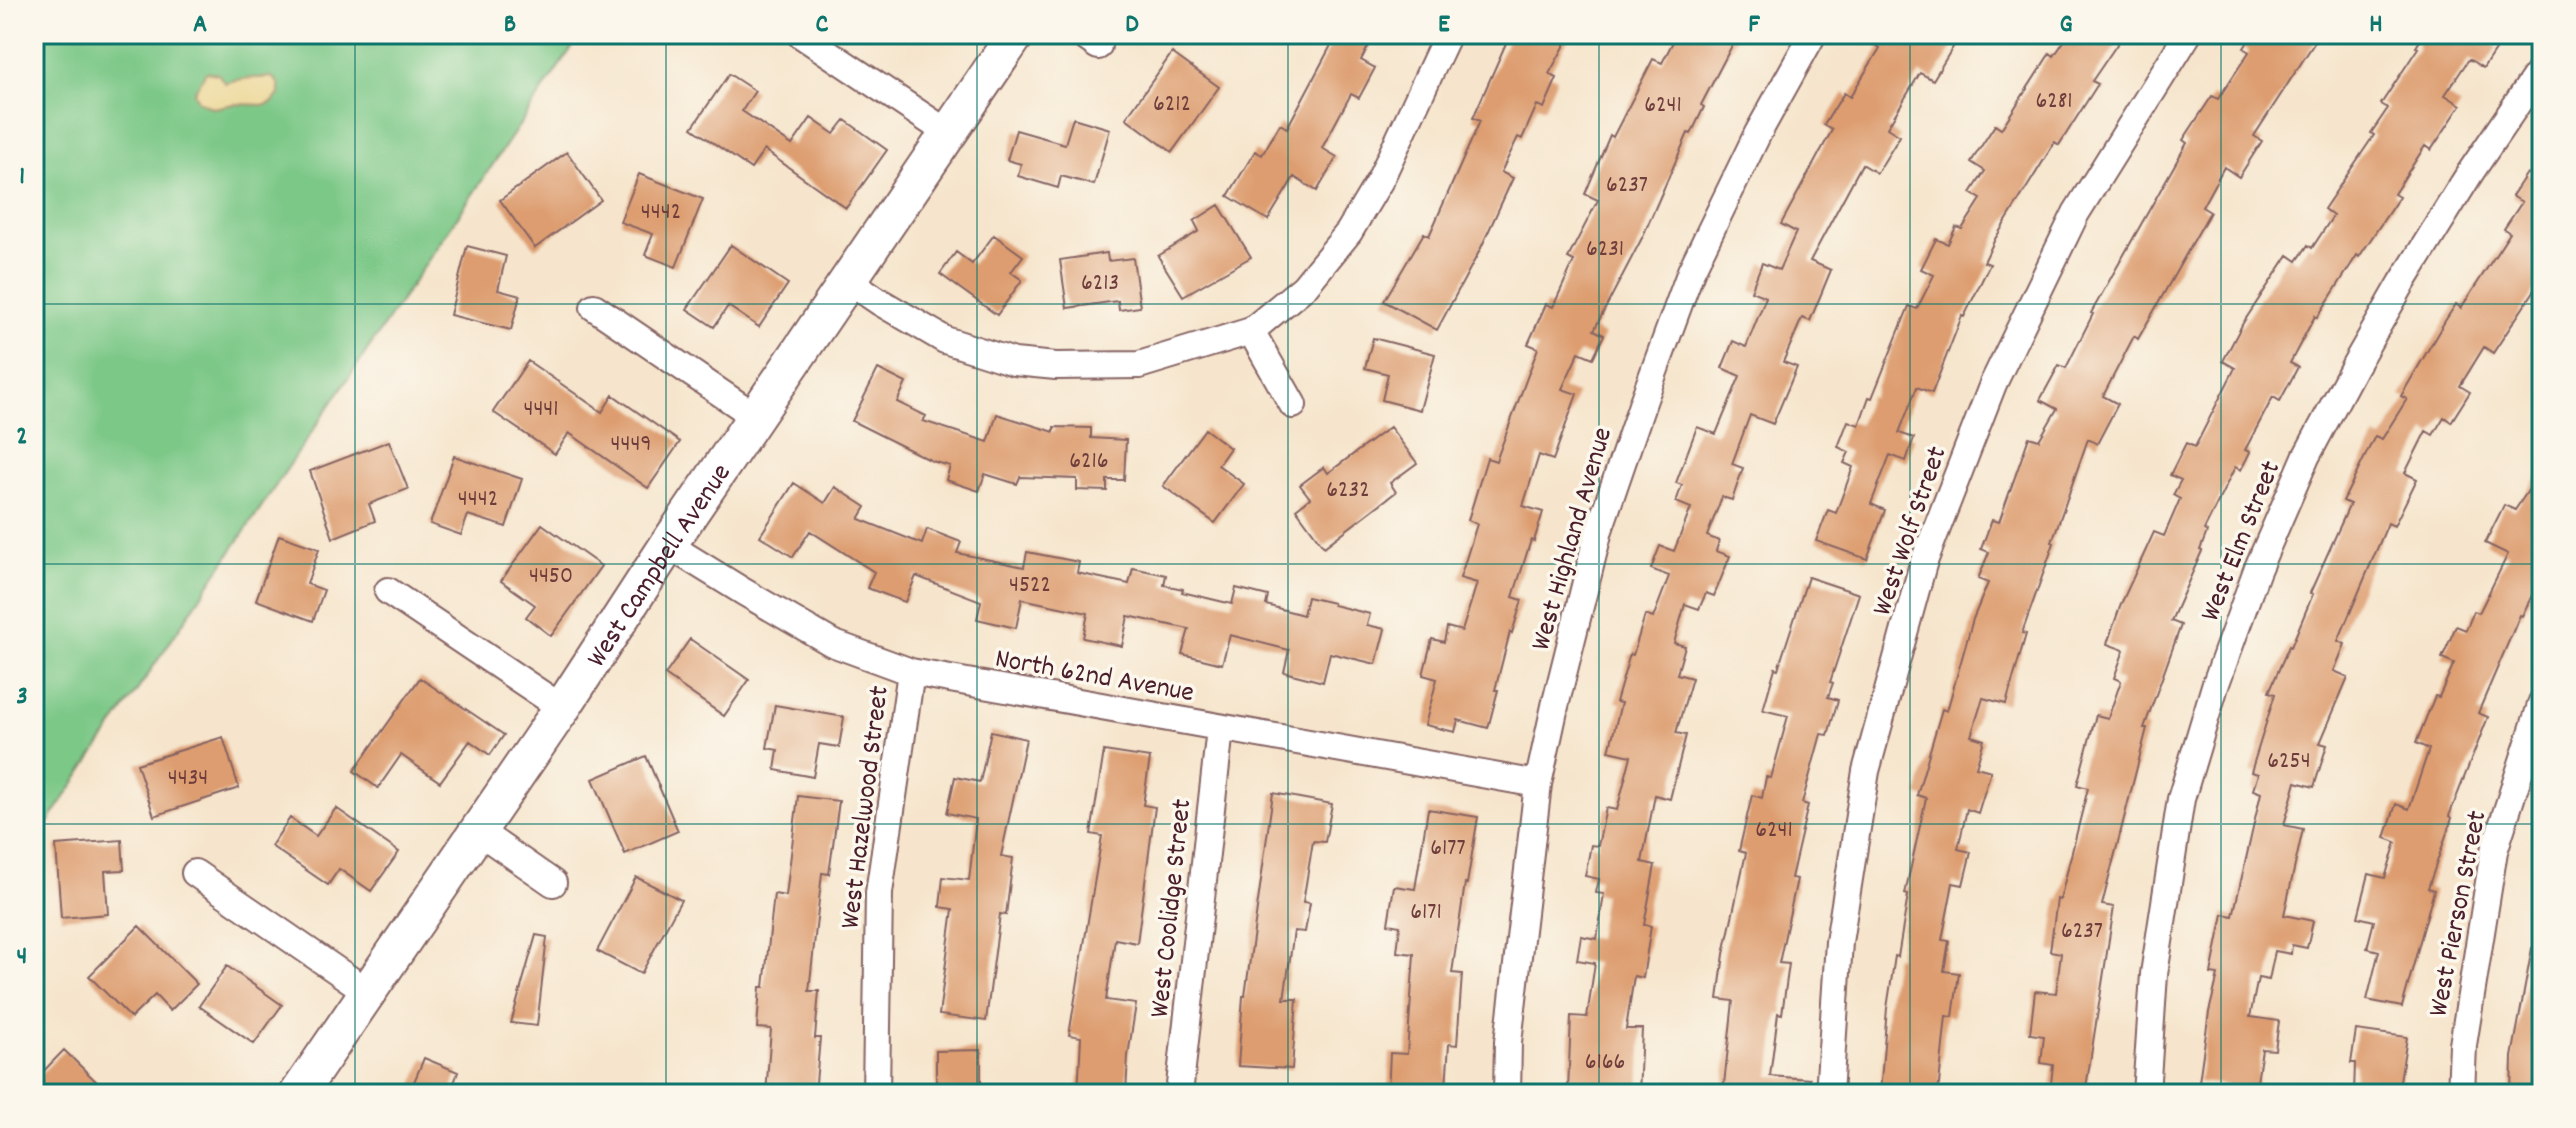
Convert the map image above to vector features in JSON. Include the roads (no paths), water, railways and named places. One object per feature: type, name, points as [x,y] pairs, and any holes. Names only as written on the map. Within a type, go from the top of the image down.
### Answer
[{"type":"street","points":[[800,34],[948,133]]},
{"type":"street","name":"West Campbell Avenue","points":[[298,1094],[1016,34]]},
{"type":"street","points":[[849,281],[945,340],[1014,362],[1056,366],[1139,365],[1251,331],[1304,287],[1349,232],[1380,180],[1448,34]]},
{"type":"street","name":"West Highland Avenue","points":[[1507,1094],[1508,1042],[1538,784],[1599,530],[1691,271],[1758,133],[1813,34]]},
{"type":"street","name":"West Wolf Street","points":[[1829,1094],[1839,942],[1866,771],[1923,564],[1993,384],[2070,226],[2188,34]]},
{"type":"street","name":"West Elm Street","points":[[2146,1094],[2154,974],[2181,799],[2215,686],[2257,570],[2306,457],[2355,365],[2470,173],[2542,67]]},
{"type":"street","points":[[594,307],[756,417]]},
{"type":"street","points":[[1251,331],[1293,405]]},
{"type":"street","name":"North 62nd Avenue","points":[[668,545],[832,643],[911,672],[1538,784]]},
{"type":"street","points":[[388,591],[562,708]]},
{"type":"street","name":"West Hazelwood Street","points":[[876,1094],[879,893],[911,672]]},
{"type":"street","name":"West Pierson Street","points":[[2461,1094],[2463,1045],[2494,851],[2542,702]]},
{"type":"street","name":"West Coolidge Street","points":[[1179,1094],[1220,729]]},
{"type":"street","points":[[478,831],[553,883]]},
{"type":"street","points":[[195,873],[368,992]]}]
